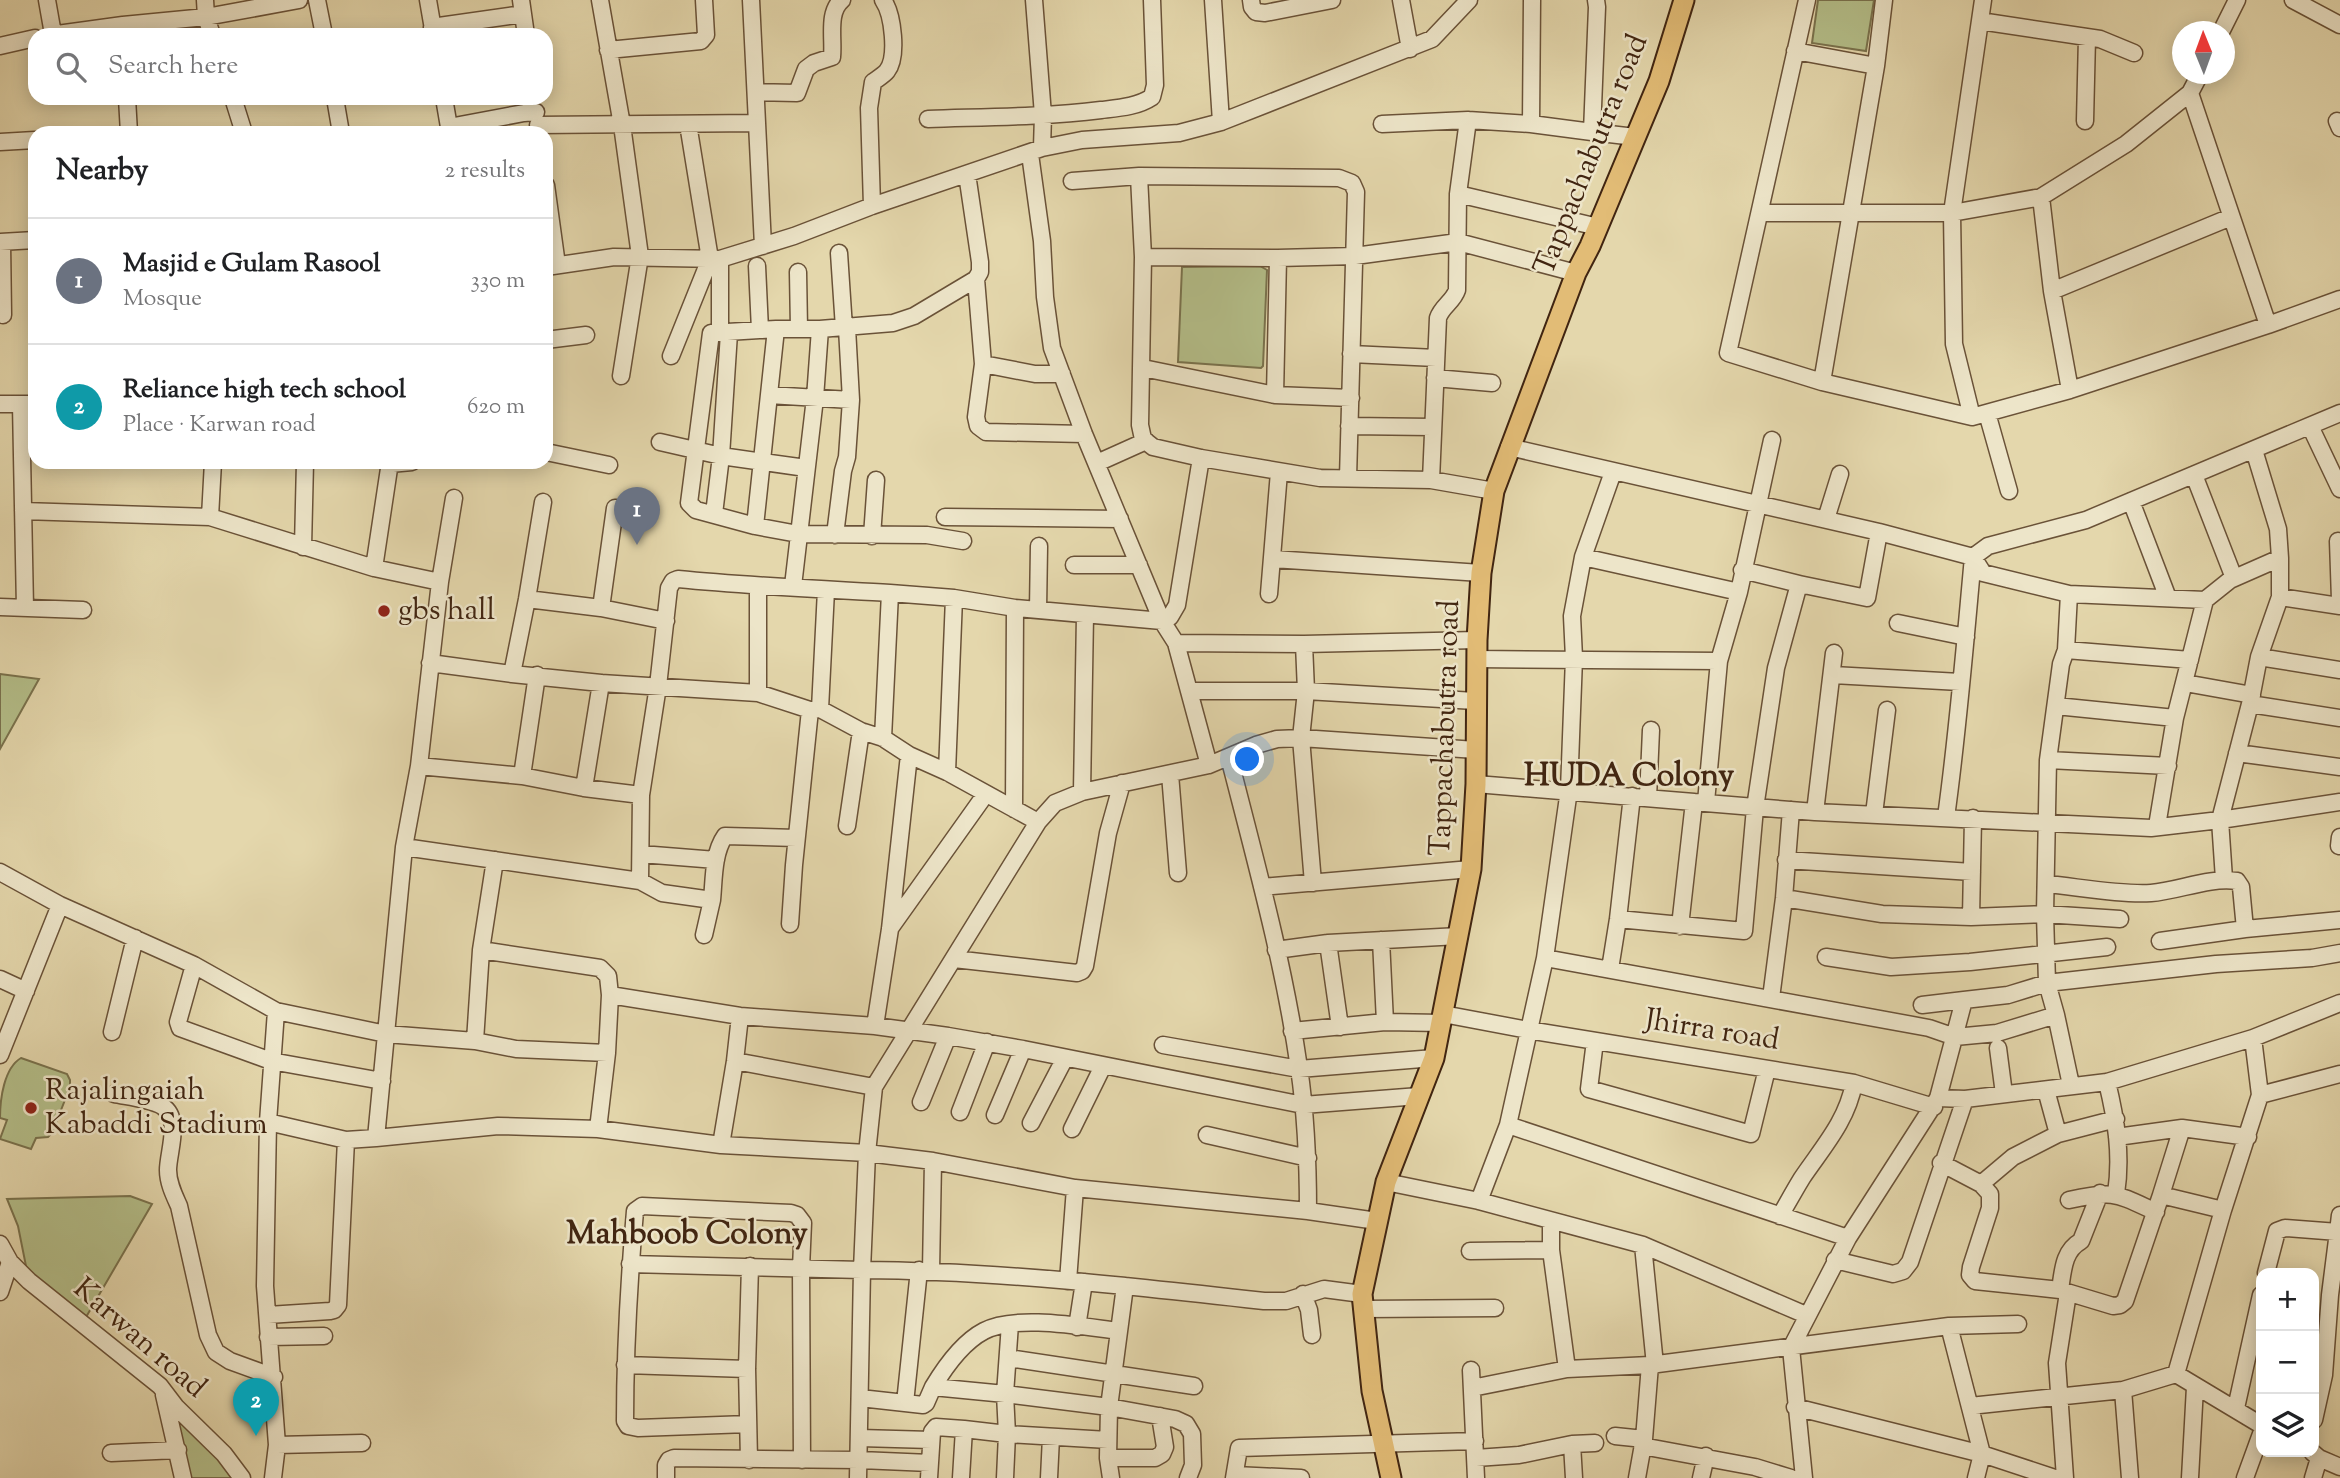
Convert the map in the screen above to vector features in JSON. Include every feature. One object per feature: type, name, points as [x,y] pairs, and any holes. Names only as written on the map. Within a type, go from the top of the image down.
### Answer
[{"type":"main road","name":"Tappachabutra road","points":[[1391,1478],[1372,1391],[1363,1301],[1386,1182],[1434,1058],[1471,869],[1476,784],[1476,640],[1481,573],[1494,491],[1576,274],[1659,81],[1684,0]]},
{"type":"street","points":[[47,0],[50,28]]},
{"type":"street","points":[[205,0],[210,28]]},
{"type":"street","points":[[137,28],[299,0]]},
{"type":"street","points":[[317,0],[323,28]]},
{"type":"street","points":[[428,0],[433,28]]},
{"type":"street","points":[[600,0],[622,125],[640,256],[621,376]]},
{"type":"street","points":[[608,50],[701,41],[706,35],[704,0]]},
{"type":"street","points":[[751,0],[763,246]]},
{"type":"street","points":[[756,92],[797,93],[806,69],[832,57],[833,13],[842,0]]},
{"type":"street","points":[[872,205],[869,108],[873,82],[887,71],[892,59],[890,16],[883,0]]},
{"type":"street","points":[[1034,0],[1043,115],[1036,151],[1045,297],[1052,348],[1084,434],[1161,621],[1176,643],[1209,765]]},
{"type":"street","points":[[928,119],[1043,115],[1143,103],[1152,97],[1155,85],[1152,0]]},
{"type":"street","points":[[1213,0],[1221,122]]},
{"type":"street","points":[[1251,0],[1256,12],[1265,13],[1332,0]]},
{"type":"street","points":[[1401,0],[1410,49]]},
{"type":"street","points":[[553,266],[614,257],[715,259],[794,236],[872,205],[1036,151],[1082,140],[1179,133],[1221,122],[1433,39],[1469,0]]},
{"type":"street","points":[[1531,124],[1532,0]]},
{"type":"street","points":[[1592,132],[1596,0]]},
{"type":"street","points":[[1807,0],[1728,353],[1822,382],[1979,415],[2070,390],[2340,299]]},
{"type":"street","points":[[1822,382],[1876,66],[1884,0]]},
{"type":"street","points":[[1983,0],[1952,213],[1954,344],[2009,492]]},
{"type":"street","points":[[2227,21],[2238,0]]},
{"type":"street","points":[[2294,0],[2340,25]]},
{"type":"street","points":[[444,28],[522,7],[525,28]]},
{"type":"street","points":[[1980,21],[2101,39],[2134,53]]},
{"type":"street","points":[[2085,121],[2087,37]]},
{"type":"street","points":[[0,46],[28,40]]},
{"type":"street","points":[[1795,51],[1876,66]]},
{"type":"street","points":[[1761,213],[1952,213],[2041,197],[2126,144],[2190,93],[2195,84]]},
{"type":"street","points":[[2190,93],[2267,325]]},
{"type":"street","points":[[127,105],[128,126]]},
{"type":"street","points":[[235,105],[242,126]]},
{"type":"street","points":[[336,105],[340,126]]},
{"type":"street","points":[[445,105],[449,126]]},
{"type":"street","points":[[467,126],[524,113],[537,117],[622,125],[758,123]]},
{"type":"street","points":[[1431,480],[1438,318],[1441,310],[1454,299],[1457,290],[1458,194],[1468,120]]},
{"type":"street","points":[[1382,124],[1468,120],[1531,124],[1635,137]]},
{"type":"street","points":[[688,124],[715,259],[725,333],[721,456],[714,514]]},
{"type":"street","points":[[0,142],[28,140]]},
{"type":"street","points":[[963,541],[927,536],[798,534],[696,510],[689,503],[711,333],[846,328],[893,323],[914,316],[976,279],[980,272],[980,262],[967,174]]},
{"type":"street","points":[[1072,181],[1139,176],[1339,178],[1352,183],[1356,192],[1348,478]]},
{"type":"street","points":[[1139,176],[1143,257],[1140,425],[1143,439],[1153,447],[1279,472],[1320,478],[1431,480],[1494,491]]},
{"type":"street","points":[[1458,194],[1598,226]]},
{"type":"street","points":[[2041,197],[2052,291],[2070,390]]},
{"type":"street","points":[[2052,291],[2231,217]]},
{"type":"street","points":[[4,316],[1,242],[28,240]]},
{"type":"street","points":[[1143,257],[1355,256],[1458,242],[1576,274]]},
{"type":"street","points":[[835,534],[847,457],[851,400],[839,253]]},
{"type":"street","points":[[1275,395],[1278,258]]},
{"type":"street","points":[[671,356],[715,259]]},
{"type":"street","points":[[755,526],[769,395],[768,329],[757,266]]},
{"type":"street","points":[[798,272],[799,329]]},
{"type":"street","points":[[976,279],[983,364],[976,417],[978,426],[986,432],[1084,434]]},
{"type":"street","points":[[793,586],[816,398],[820,329]]},
{"type":"street","points":[[553,339],[586,335]]},
{"type":"street","points":[[1352,354],[1436,358]]},
{"type":"street","points":[[983,364],[1035,374],[1062,374]]},
{"type":"street","points":[[1143,368],[1275,395],[1351,398]]},
{"type":"street","points":[[1435,378],[1492,383]]},
{"type":"street","points":[[769,395],[851,400]]},
{"type":"street","points":[[0,404],[28,404],[23,511],[25,608]]},
{"type":"street","points":[[1946,817],[1973,557],[1988,546],[2086,520],[2340,413]]},
{"type":"street","points":[[1349,426],[1432,427]]},
{"type":"street","points":[[2310,426],[2340,489]]},
{"type":"street","points":[[1680,926],[1719,661],[1739,592],[1772,440]]},
{"type":"street","points":[[1097,463],[1146,441]]},
{"type":"street","points":[[660,442],[721,456],[806,468]]},
{"type":"street","points":[[1509,447],[1879,532],[1973,557],[1983,573],[2069,594],[2205,600]]},
{"type":"street","points":[[2224,879],[2220,820],[2251,700],[2259,657],[2280,597],[2278,529],[2254,450]]},
{"type":"street","points":[[553,453],[609,465]]},
{"type":"street","points":[[640,881],[641,795],[658,686],[669,588],[673,581],[678,579],[758,587],[793,586],[954,598],[1015,608],[1161,621],[1170,617],[1177,605],[1201,458]]},
{"type":"street","points":[[210,517],[213,469]]},
{"type":"street","points":[[303,547],[305,469]]},
{"type":"street","points":[[374,568],[389,469]]},
{"type":"street","points":[[1269,594],[1279,472]]},
{"type":"street","points":[[1479,1201],[1508,1125],[1545,958],[1569,790],[1574,658],[1572,616],[1583,557],[1613,472]]},
{"type":"street","points":[[1826,519],[1840,474]]},
{"type":"street","points":[[2193,475],[2234,578]]},
{"type":"street","points":[[872,536],[876,480]]},
{"type":"street","points":[[376,1138],[404,847],[419,766],[440,582],[454,498]]},
{"type":"street","points":[[2131,501],[2168,598]]},
{"type":"street","points":[[512,674],[543,502]]},
{"type":"street","points":[[601,608],[615,508]]},
{"type":"street","points":[[23,511],[210,517],[374,568],[440,582]]},
{"type":"street","points":[[945,517],[1120,519]]},
{"type":"street","points":[[1742,570],[1867,598],[1879,532]]},
{"type":"street","points":[[2338,541],[2340,600]]},
{"type":"street","points":[[1038,610],[1039,546]]},
{"type":"street","points":[[1583,557],[1739,592]]},
{"type":"street","points":[[2157,826],[2175,718],[2205,600],[2217,588],[2234,578],[2280,558]]},
{"type":"street","points":[[1273,559],[1481,573]]},
{"type":"street","points":[[1074,565],[1139,565]]},
{"type":"street","points":[[1618,919],[1744,932],[1755,807],[1776,668],[1799,584]]},
{"type":"street","points":[[758,587],[758,693]]},
{"type":"street","points":[[790,924],[796,838],[815,710],[825,590]]},
{"type":"street","points":[[883,738],[890,593]]},
{"type":"street","points":[[2069,594],[2066,650],[2061,664],[2048,760],[2045,914],[2046,984],[2071,1085]]},
{"type":"street","points":[[2280,597],[2340,606]]},
{"type":"street","points":[[947,772],[954,598]]},
{"type":"street","points":[[527,599],[601,608],[666,621]]},
{"type":"street","points":[[0,607],[83,610]]},
{"type":"street","points":[[1014,809],[1015,608]]},
{"type":"street","points":[[1082,792],[1085,615]]},
{"type":"street","points":[[1898,623],[1966,637]]},
{"type":"street","points":[[1176,643],[1304,644],[1476,640]]},
{"type":"street","points":[[1304,644],[1306,691],[1301,738],[1313,883]]},
{"type":"street","points":[[2066,650],[2190,660]]},
{"type":"street","points":[[1815,812],[1834,653]]},
{"type":"street","points":[[2259,657],[2340,670]]},
{"type":"street","points":[[1476,660],[1574,658],[1719,661]]},
{"type":"street","points":[[430,663],[601,683],[758,693],[815,710],[883,738],[909,755],[947,772],[1038,822]]},
{"type":"street","points":[[1833,674],[1960,682]]},
{"type":"street","points":[[522,776],[537,676]]},
{"type":"street","points":[[584,788],[601,683]]},
{"type":"street","points":[[2185,683],[2340,718]]},
{"type":"street","points":[[1190,691],[1306,691],[1475,701]]},
{"type":"street","points":[[2056,706],[2175,718]]},
{"type":"street","points":[[1874,814],[1887,710]]},
{"type":"street","points":[[1609,969],[1651,730]]},
{"type":"street","points":[[847,826],[861,731]]},
{"type":"street","points":[[858,1478],[862,1270],[867,1153],[874,1087],[906,1031],[1038,822],[1055,803],[1082,792],[1209,765],[1266,742],[1301,738],[1476,750]]},
{"type":"street","points":[[2237,753],[2340,767]]},
{"type":"street","points":[[875,1026],[890,929],[909,755]]},
{"type":"street","points":[[1228,757],[1262,887],[1300,1069],[1308,1158],[1308,1211]]},
{"type":"street","points":[[2048,760],[2168,766]]},
{"type":"street","points":[[419,766],[522,776],[641,795]]},
{"type":"street","points":[[1170,774],[1178,873]]},
{"type":"street","points":[[954,958],[1077,973],[1082,971],[1108,833],[1122,783]]},
{"type":"street","points":[[1476,784],[1815,812],[2151,828],[2340,802]]},
{"type":"street","points":[[890,929],[985,795]]},
{"type":"street","points":[[1771,998],[1784,898],[1791,810]]},
{"type":"street","points":[[1971,917],[1973,818]]},
{"type":"street","points":[[704,936],[722,839],[725,836],[796,838]]},
{"type":"street","points":[[2339,846],[2340,836]]},
{"type":"street","points":[[404,847],[640,881],[662,893],[712,900]]},
{"type":"street","points":[[641,854],[716,860]]},
{"type":"street","points":[[475,1041],[481,950],[495,860]]},
{"type":"street","points":[[1786,860],[1972,872]]},
{"type":"street","points":[[1262,887],[1471,869]]},
{"type":"street","points":[[0,872],[60,905],[194,965],[276,1011],[386,1034],[475,1041],[516,1049],[607,1052]]},
{"type":"street","points":[[2047,884],[2147,893],[2224,879],[2237,881],[2242,887],[2245,929]]},
{"type":"street","points":[[1784,898],[1882,914],[1971,917],[2045,914],[2120,919]]},
{"type":"street","points":[[0,1055],[60,905]]},
{"type":"street","points":[[2160,940],[2340,920]]},
{"type":"street","points":[[2213,934],[2216,964]]},
{"type":"street","points":[[1276,950],[1328,943],[1460,936]]},
{"type":"street","points":[[112,1032],[135,938]]},
{"type":"street","points":[[1381,940],[1385,1022]]},
{"type":"street","points":[[1328,943],[1340,1027]]},
{"type":"street","points":[[1826,957],[1891,968],[2107,947]]},
{"type":"street","points":[[481,950],[600,968],[608,975],[610,995],[607,1052],[598,1129]]},
{"type":"street","points":[[1922,1005],[2008,995],[2046,984],[2340,953]]},
{"type":"street","points":[[1545,958],[1929,1028],[1955,1037],[1997,1033],[2056,1016]]},
{"type":"street","points":[[194,965],[178,1022],[180,1028],[271,1061],[382,1081]]},
{"type":"street","points":[[0,979],[26,992]]},
{"type":"street","points":[[610,995],[740,1016],[875,1026],[987,1042],[1303,1105],[1419,1096]]},
{"type":"street","points":[[1804,1478],[1791,1348],[1847,1238],[1936,1103],[1964,1000]]},
{"type":"street","name":"Jhirra road","points":[[1292,1031],[1442,1019],[1528,1030],[1854,1083],[1936,1103],[2107,1082],[2253,1038],[2340,1003]]},
{"type":"street","points":[[273,1478],[277,1445],[274,1377],[265,1286],[268,1122],[276,1011]]},
{"type":"street","points":[[721,1145],[740,1016]]},
{"type":"street","points":[[921,1102],[948,1036]]},
{"type":"street","points":[[2176,1374],[2223,1210],[2260,1095],[2253,1038]]},
{"type":"street","points":[[1595,1041],[1589,1089],[1751,1134],[1767,1069]]},
{"type":"street","points":[[960,1112],[987,1042]]},
{"type":"street","points":[[1163,1045],[1300,1069],[1434,1058]]},
{"type":"street","points":[[1998,1048],[2004,1094]]},
{"type":"street","points":[[995,1115],[1023,1049]]},
{"type":"street","points":[[1031,1123],[1065,1058]]},
{"type":"street","points":[[735,1061],[874,1087]]},
{"type":"street","points":[[1072,1129],[1103,1066]]},
{"type":"street","points":[[2260,1095],[2340,1074]]},
{"type":"street","points":[[2065,1478],[2057,1397],[2057,1363],[2066,1257],[2072,1246],[2081,1241],[2120,1173],[2116,1119],[2107,1082]]},
{"type":"street","points":[[1780,1216],[1801,1180],[1841,1123],[1851,1101],[1854,1083]]},
{"type":"street","points":[[2046,1090],[2058,1134]]},
{"type":"street","points":[[114,1094],[154,1103],[168,1111],[172,1120],[172,1134],[167,1171],[179,1206],[208,1335],[216,1352],[230,1361],[274,1377]]},
{"type":"street","points":[[1835,1260],[1893,1274],[1903,1271],[1917,1242],[1941,1163],[1965,1099]]},
{"type":"street","points":[[1982,1184],[2013,1157],[2058,1134],[2116,1119]]},
{"type":"street","points":[[268,1122],[346,1140],[498,1126],[598,1129],[721,1145],[867,1153],[933,1160],[1075,1188],[1308,1211],[1377,1221]]},
{"type":"street","points":[[1508,1125],[1847,1238]]},
{"type":"street","points":[[2117,1138],[2182,1128],[2248,1137]]},
{"type":"street","points":[[1941,1163],[1982,1184],[1990,1194],[1990,1208],[1971,1267],[1970,1275],[1975,1281],[2064,1292],[2113,1306],[2120,1305],[2124,1301],[2156,1212],[2182,1128]]},
{"type":"street","points":[[1207,1135],[1308,1158]]},
{"type":"street","points":[[268,1315],[330,1311],[338,1305],[346,1140]]},
{"type":"street","points":[[905,1403],[925,1271],[933,1160]]},
{"type":"street","points":[[1386,1182],[1479,1201],[1643,1245],[1807,1315]]},
{"type":"street","points":[[1075,1188],[1077,1327]]},
{"type":"street","points":[[2069,1200],[2108,1194],[2156,1212]]},
{"type":"street","points":[[2161,1195],[2223,1210]]},
{"type":"street","points":[[748,1424],[638,1427],[628,1426],[625,1421],[630,1264],[635,1210],[642,1206],[797,1214],[803,1223],[802,1460]]},
{"type":"street","points":[[2319,1398],[2324,1375],[2340,1215]]},
{"type":"street","points":[[1551,1221],[1551,1250],[1567,1369]]},
{"type":"street","points":[[2267,1268],[2277,1231],[2285,1228],[2338,1232]]},
{"type":"street","name":"Karwan road","points":[[0,1244],[10,1262],[29,1280],[160,1386],[224,1454],[242,1478]]},
{"type":"street","points":[[1637,1478],[1653,1365],[1643,1245]]},
{"type":"street","points":[[1470,1251],[1551,1250]]},
{"type":"street","points":[[0,1292],[10,1262]]},
{"type":"street","points":[[630,1264],[925,1271],[1076,1281],[1264,1301],[1286,1301],[1324,1289],[1363,1301],[1495,1308]]},
{"type":"street","points":[[749,1460],[747,1369],[750,1266]]},
{"type":"street","points":[[1111,1478],[1108,1458],[1109,1407],[1125,1286]]},
{"type":"street","points":[[1303,1294],[1309,1310],[1312,1335]]},
{"type":"street","points":[[2236,1408],[2256,1318]]},
{"type":"street","points":[[860,1398],[923,1405],[949,1362],[982,1332],[1010,1324],[1040,1323],[1119,1331]]},
{"type":"street","points":[[1005,1478],[1005,1395],[1010,1324]]},
{"type":"street","points":[[1472,1388],[1567,1369],[1653,1365],[1949,1326],[2018,1324]]},
{"type":"street","points":[[1949,1326],[1982,1454],[1976,1478]]},
{"type":"street","points":[[268,1337],[324,1336]]},
{"type":"street","points":[[1008,1358],[1195,1386]]},
{"type":"street","points":[[625,1365],[747,1369]]},
{"type":"street","points":[[1471,1370],[1476,1478]]},
{"type":"street","points":[[2176,1374],[2256,1422]]},
{"type":"street","points":[[1970,1406],[2123,1390],[2176,1374]]},
{"type":"street","points":[[933,1387],[1109,1407],[1175,1419],[1186,1423],[1192,1434],[1193,1465],[1188,1478]]},
{"type":"street","points":[[2190,1478],[2195,1387]]},
{"type":"street","points":[[2123,1390],[2130,1478]]},
{"type":"street","points":[[163,1392],[183,1478]]},
{"type":"street","points":[[1795,1407],[1982,1454],[2055,1478]]},
{"type":"street","points":[[1108,1458],[1155,1458],[1163,1454],[1165,1447],[1160,1416]]},
{"type":"street","points":[[666,1478],[666,1465],[674,1458],[860,1460],[929,1471],[934,1428],[1108,1440]]},
{"type":"street","points":[[961,1478],[964,1429]]},
{"type":"street","points":[[1615,1436],[1706,1456],[1755,1472],[1791,1478]]},
{"type":"street","points":[[1049,1478],[1051,1437]]},
{"type":"street","points":[[860,1438],[931,1440]]},
{"type":"street","points":[[277,1445],[362,1443]]},
{"type":"street","points":[[1301,1478],[1235,1477],[1239,1448],[1384,1443],[1519,1455],[1572,1444],[1595,1443]]},
{"type":"street","points":[[1572,1444],[1574,1478]]},
{"type":"street","points":[[1279,1448],[1279,1477]]},
{"type":"street","points":[[2245,1478],[2256,1448]]},
{"type":"street","points":[[111,1453],[178,1450]]},
{"type":"street","points":[[1701,1478],[1706,1456]]},
{"type":"street","points":[[2313,1478],[2315,1457]]},
{"type":"street","points":[[2319,1457],[2340,1467]]},
{"type":"green space","points":[[1818,0],[1874,0],[1866,51],[1812,43]]},
{"type":"green space","points":[[1260,266],[1267,270],[1263,366],[1178,362],[1182,267]]},
{"type":"green space","points":[[0,674],[39,679],[0,749]]},
{"type":"green space","name":"Rajalingaiah Kabaddi Stadium","points":[[21,1058],[67,1074],[70,1080],[70,1087],[52,1133],[48,1137],[36,1138],[31,1149],[0,1139],[7,1120],[0,1118],[4,1085],[11,1069]]},
{"type":"green space","points":[[130,1196],[152,1204],[82,1324],[29,1281],[18,1226],[7,1199]]},
{"type":"green space","points":[[176,1407],[235,1478],[184,1478]]},
{"type":"place","name":"Masjid e Gulam Rasool","points":[[637,545]]},
{"type":"place","name":"gbs hall","points":[[384,611]]},
{"type":"place","name":"Rajalingaiah Kabaddi Stadium","points":[[31,1108]]},
{"type":"place","name":"Reliance high tech school","points":[[256,1436]]},
{"type":"district","name":"HUDA Colony","points":[[1629,777]]},
{"type":"district","name":"Mahboob Colony","points":[[687,1235]]}]
